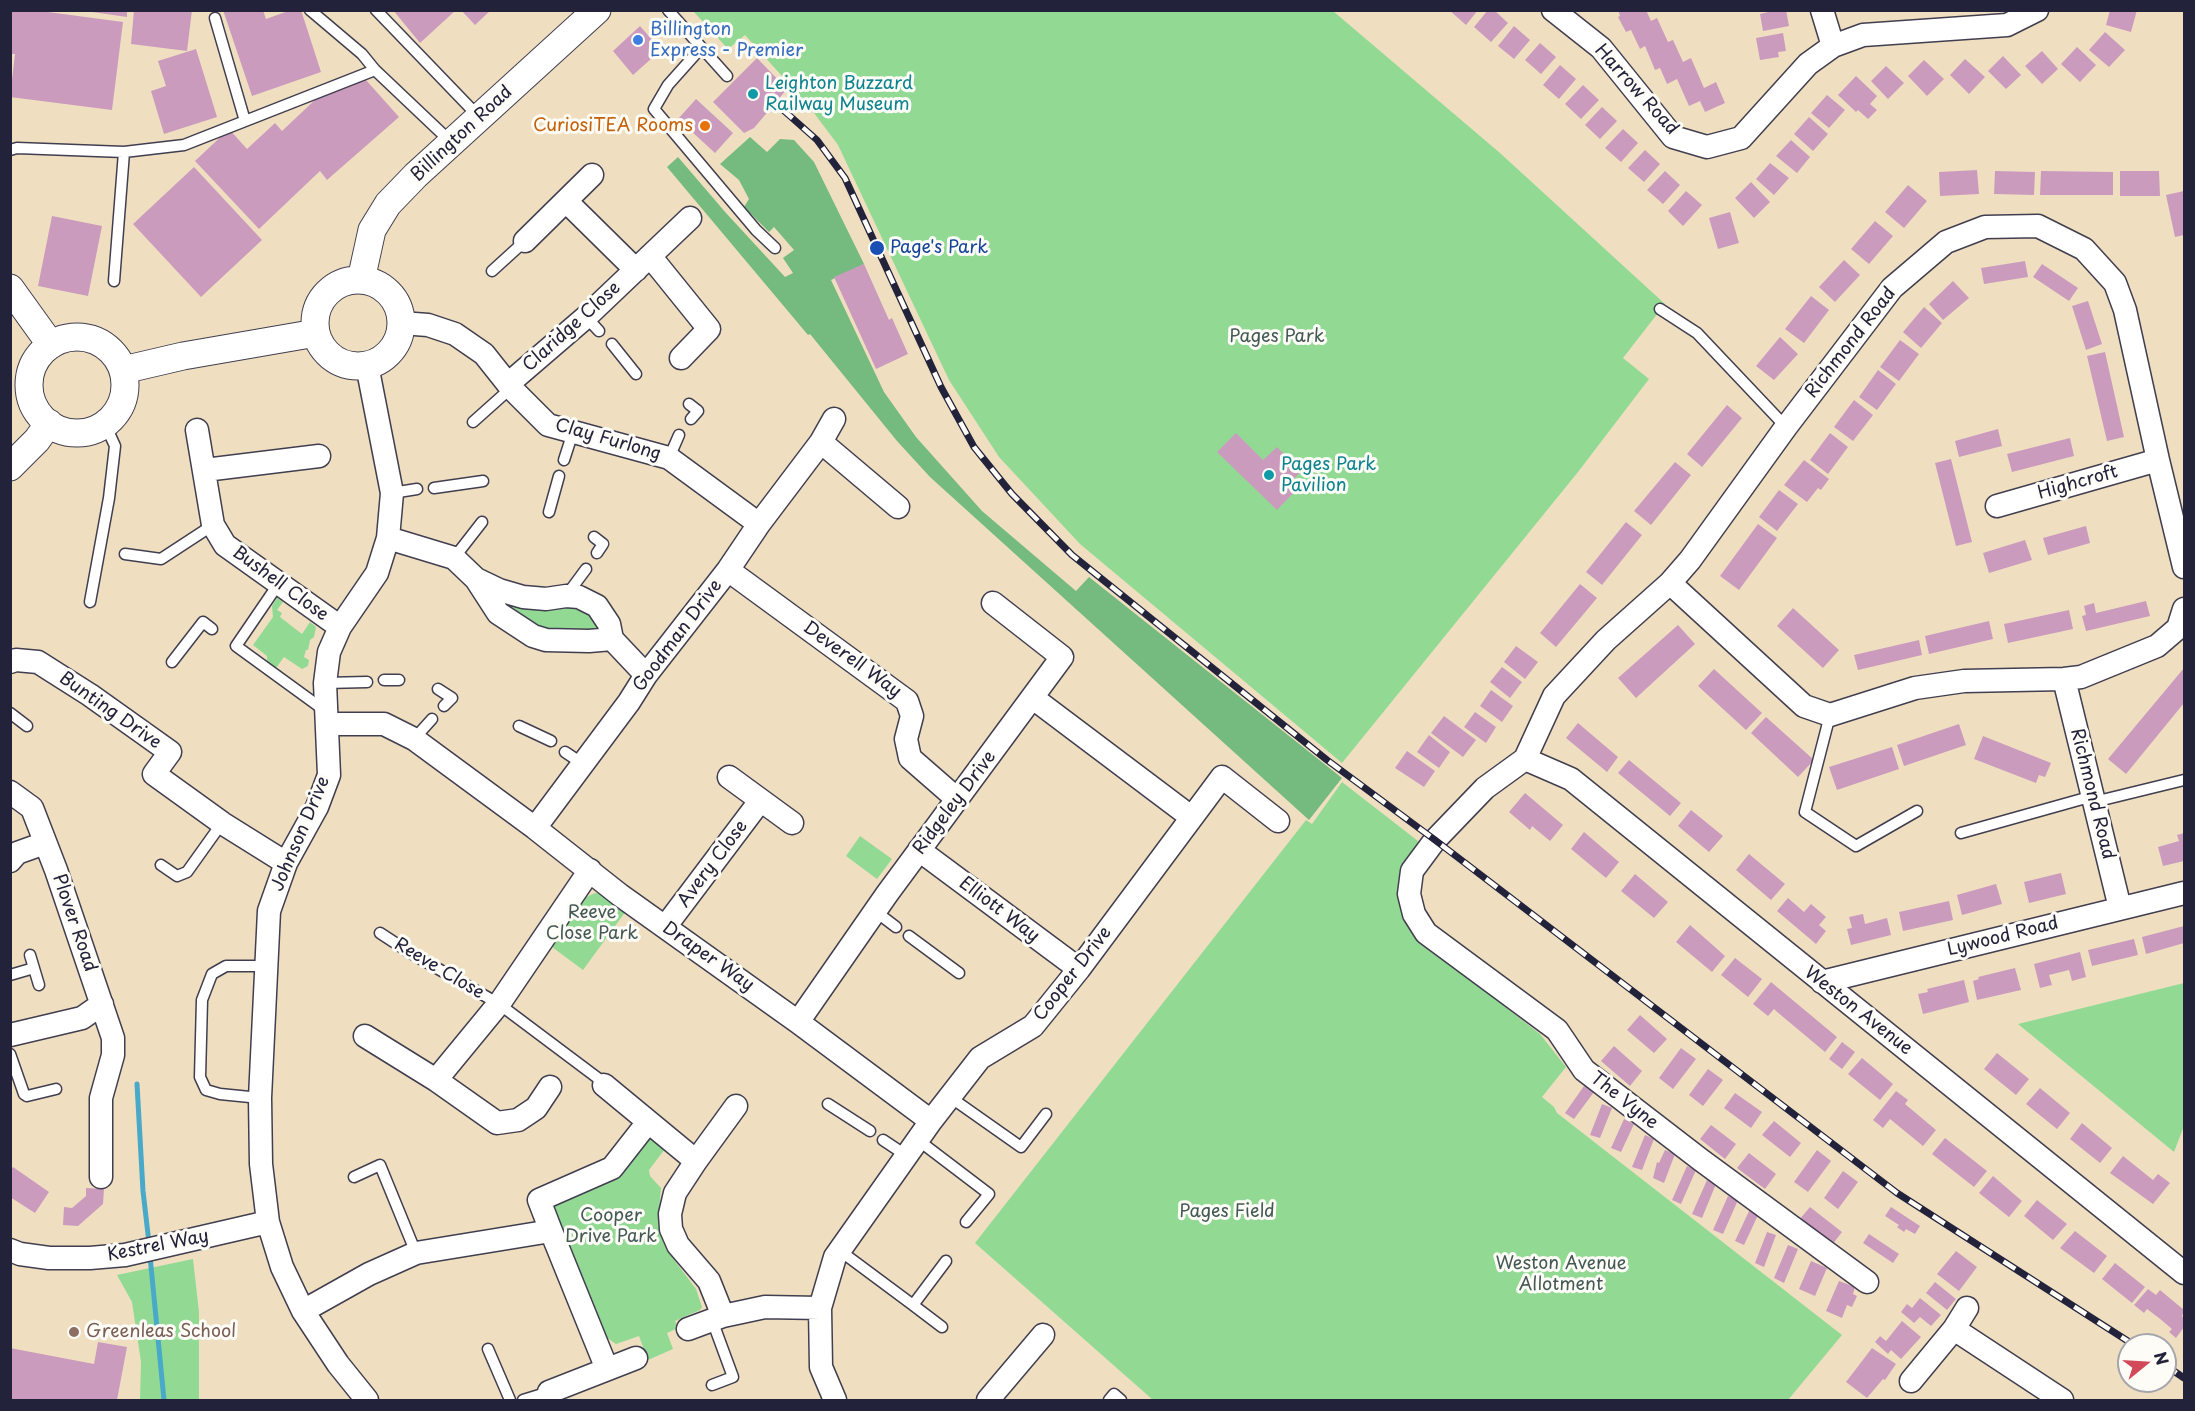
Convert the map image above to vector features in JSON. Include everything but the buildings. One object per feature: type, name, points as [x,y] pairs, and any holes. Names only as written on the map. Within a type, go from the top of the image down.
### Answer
[{"type":"street","name":"Billington Road","points":[[361,280],[372,230],[388,204],[416,175],[597,10]]},
{"type":"street","name":"Harrow Road","points":[[1553,10],[1601,48],[1673,137],[1707,147],[1741,138],[1808,64],[1833,46],[1863,35],[2007,25],[2037,10]]},
{"type":"street","points":[[1822,10],[1833,46]]},
{"type":"street","points":[[525,241],[592,176]]},
{"type":"street","name":"Claridge Close","points":[[566,201],[643,263],[709,329],[681,358]]},
{"type":"street","name":"Claridge Close","points":[[509,386],[593,324],[643,263],[690,218]]},
{"type":"street","name":"Richmond Road","points":[[1465,809],[1485,788],[1525,759],[1554,696],[1606,640],[1670,583],[1690,560],[1786,427],[1892,288],[1946,242],[1985,227],[2038,226],[2084,249],[2115,283],[2125,310],[2184,567]]},
{"type":"street","points":[[361,280],[379,286],[394,298],[401,323],[399,337],[393,349],[383,358],[368,365],[354,366],[341,363],[329,356],[321,345],[316,333],[316,312],[325,295],[335,286],[348,281],[361,280]]},
{"type":"street","points":[[10,288],[51,345]]},
{"type":"street","name":"Clay Furlong","points":[[401,323],[428,325],[455,334],[484,354],[509,386],[548,424],[669,458],[759,524]]},
{"type":"street","points":[[123,370],[183,356],[316,333]]},
{"type":"street","points":[[70,336],[87,337],[103,343],[116,355],[123,370],[126,386],[123,400],[105,424],[91,431],[76,433],[61,430],[49,423],[34,408],[28,389],[31,369],[51,345],[70,336]]},
{"type":"street","name":"Johnson Drive","points":[[366,1401],[303,1311],[282,1267],[268,1222],[261,1164],[260,1098],[265,966],[270,911],[286,863],[317,807],[329,775],[324,683],[328,652],[339,627],[377,573],[388,538],[392,493],[368,365]]},
{"type":"street","name":"Goodman Drive","points":[[535,828],[574,758],[629,702],[646,675],[728,570],[759,524],[821,442],[834,419]]},
{"type":"street","points":[[10,467],[37,440],[49,423]]},
{"type":"street","name":"Bushell Close","points":[[197,430],[213,525],[225,545],[339,627]]},
{"type":"street","points":[[821,442],[898,507]]},
{"type":"street","points":[[205,470],[319,456]]},
{"type":"street","name":"Highcroft","points":[[1997,506],[2158,460]]},
{"type":"street","points":[[388,538],[453,558],[476,579],[498,613],[532,636],[546,640],[612,639]]},
{"type":"street","name":"Deverell Way","points":[[728,570],[907,701],[912,716],[906,739],[910,758],[957,799]]},
{"type":"street","points":[[476,579],[499,590],[523,597],[546,599],[579,597],[597,606],[609,624],[612,639],[646,675]]},
{"type":"street","points":[[1670,583],[1804,706],[1830,715],[1915,688],[1964,681],[2081,677],[2157,646],[2182,624]]},
{"type":"street","name":"Ridgeley Drive","points":[[798,1022],[919,850],[1034,698],[1062,657],[993,603]]},
{"type":"street","name":"Bunting Drive","points":[[10,662],[16,660],[38,662],[90,695],[170,752],[154,774],[222,823],[286,863]]},
{"type":"street","name":"Richmond Road","points":[[2064,679],[2120,908]]},
{"type":"street","points":[[1034,698],[1191,817]]},
{"type":"street","name":"Draper Way","points":[[326,718],[384,724],[414,739],[535,828],[620,895],[932,1121]]},
{"type":"street","name":"Weston Avenue","points":[[1525,759],[1570,779],[2184,1273]]},
{"type":"street","name":"Avery Close","points":[[729,777],[792,823]]},
{"type":"street","name":"Cooper Drive","points":[[835,1401],[822,1368],[820,1308],[835,1257],[950,1097],[980,1058],[1033,1026],[1079,969],[1222,777],[1278,821]]},
{"type":"street","name":"Plover Road","points":[[10,792],[32,808],[113,1038],[113,1055],[101,1098],[101,1177]]},
{"type":"street","name":"Avery Close","points":[[665,927],[760,801]]},
{"type":"street","name":"The Vyne","points":[[1465,809],[1435,840],[1412,871],[1409,894],[1414,914],[1426,933],[1557,1030],[1584,1070],[1701,1160],[1867,1282]]},
{"type":"street","points":[[10,861],[17,853],[45,843]]},
{"type":"street","name":"Elliott Way","points":[[919,850],[1079,969]]},
{"type":"street","name":"Reeve Close","points":[[436,1080],[499,1004],[590,870]]},
{"type":"street","name":"Lywood Road","points":[[1822,982],[2184,893]]},
{"type":"street","points":[[11,1039],[82,1018],[102,1004]]},
{"type":"street","points":[[365,1036],[436,1080],[497,1123],[518,1120],[536,1108],[550,1087]]},
{"type":"street","points":[[602,1082],[696,1161]]},
{"type":"street","points":[[717,1318],[709,1281],[678,1245],[671,1228],[670,1214],[675,1193],[736,1106]]},
{"type":"street","points":[[607,1369],[539,1200],[612,1168],[648,1122]]},
{"type":"street","name":"Kestrel Way","points":[[10,1250],[20,1254],[49,1258],[125,1255],[268,1222]]},
{"type":"street","points":[[303,1311],[369,1274],[416,1253],[551,1232]]},
{"type":"street","points":[[688,1329],[717,1318],[765,1307],[820,1308]]},
{"type":"street","points":[[1911,1381],[1954,1329],[1966,1308]]},
{"type":"street","points":[[1954,1329],[2062,1401]]},
{"type":"street","points":[[988,1401],[1044,1335]]},
{"type":"street","points":[[549,1392],[636,1358]]},
{"type":"lane","points":[[310,10],[362,54],[375,70],[452,143]]},
{"type":"lane","points":[[376,10],[479,117]]},
{"type":"lane","points":[[668,10],[727,76]]},
{"type":"lane","points":[[215,18],[245,121]]},
{"type":"lane","points":[[701,48],[668,85],[654,109],[734,206],[775,248]]},
{"type":"lane","points":[[10,150],[18,148],[124,152],[184,145],[375,70]]},
{"type":"lane","points":[[114,281],[124,152]]},
{"type":"lane","points":[[492,271],[525,241]]},
{"type":"lane","points":[[1660,309],[1697,333],[1786,427]]},
{"type":"lane","points":[[612,344],[636,374]]},
{"type":"lane","points":[[473,422],[509,386]]},
{"type":"lane","points":[[689,404],[698,411],[691,418]]},
{"type":"lane","points":[[90,602],[109,498],[115,446],[105,424]]},
{"type":"lane","points":[[564,460],[573,432]]},
{"type":"lane","points":[[669,458],[679,435]]},
{"type":"lane","points":[[549,512],[559,476]]},
{"type":"lane","points":[[434,488],[483,481]]},
{"type":"lane","points":[[392,493],[417,489]]},
{"type":"lane","points":[[453,558],[482,522]]},
{"type":"lane","points":[[125,554],[160,559],[213,525]]},
{"type":"lane","points":[[594,537],[603,544],[597,553]]},
{"type":"lane","points":[[566,596],[586,569]]},
{"type":"lane","points":[[279,583],[231,643],[326,718]]},
{"type":"lane","points":[[172,662],[203,622],[212,628]]},
{"type":"lane","points":[[384,680],[399,680]]},
{"type":"lane","points":[[324,683],[367,682]]},
{"type":"lane","points":[[438,688],[452,698],[444,706]]},
{"type":"lane","points":[[10,713],[27,726]]},
{"type":"lane","points":[[1830,715],[1805,812],[1856,846],[1917,812]]},
{"type":"lane","points":[[414,739],[432,719]]},
{"type":"lane","points":[[519,726],[551,741]]},
{"type":"lane","points":[[1960,833],[2093,799],[2184,780]]},
{"type":"lane","points":[[161,865],[177,876],[188,872],[222,823]]},
{"type":"lane","points":[[875,911],[896,927]]},
{"type":"lane","name":"Reeve Close","points":[[380,933],[499,1004],[602,1082]]},
{"type":"lane","points":[[909,936],[959,973]]},
{"type":"lane","points":[[30,955],[39,985]]},
{"type":"lane","points":[[260,1098],[220,1094],[206,1090],[200,1077],[202,1000],[212,974],[226,966],[265,966]]},
{"type":"lane","points":[[10,975],[34,968]]},
{"type":"lane","points":[[11,1039],[24,1094],[27,1096],[56,1089]]},
{"type":"lane","points":[[950,1097],[1021,1147],[1046,1114]]},
{"type":"lane","points":[[828,1104],[870,1131]]},
{"type":"lane","points":[[883,1140],[912,1148],[989,1194],[966,1222]]},
{"type":"lane","points":[[354,1177],[380,1165],[416,1253]]},
{"type":"lane","points":[[839,1251],[942,1327]]},
{"type":"lane","points":[[914,1305],[946,1261]]},
{"type":"lane","points":[[712,1385],[733,1377],[717,1318]]},
{"type":"lane","points":[[488,1349],[510,1401]]},
{"type":"lane","points":[[523,1401],[549,1392]]},
{"type":"lane","points":[[1109,1401],[1114,1395],[1121,1401]]},
{"type":"green space","name":"Pages Park","points":[[693,11],[1333,11],[1500,153],[1665,304],[1623,358],[1649,379],[1578,472],[1342,763],[1080,544],[999,457],[949,380],[838,145],[808,105],[745,35],[728,49]]},
{"type":"green space","points":[[750,137],[767,152],[780,139],[794,140],[814,162],[864,264],[831,280],[884,392],[916,437],[982,511],[1076,591],[1089,577],[1342,778],[1309,820],[930,477],[897,441],[810,334],[808,335],[667,167],[678,157],[785,277],[793,273],[783,258],[794,250],[774,227],[769,232],[744,207],[749,199],[739,180],[720,164]]},
{"type":"green space","points":[[277,598],[283,602],[277,610],[282,613],[280,617],[302,634],[310,622],[316,627],[314,637],[310,640],[304,657],[309,660],[308,666],[302,669],[284,657],[276,668],[271,667],[267,664],[267,656],[253,645],[273,617],[272,606]]},
{"type":"green space","points":[[497,600],[541,609],[582,606],[600,622],[597,633],[544,631]]},
{"type":"green space","name":"Pages Field","points":[[1342,782],[1418,841],[1399,890],[1421,942],[1540,1034],[1566,1067],[1542,1097],[1554,1107],[1557,1113],[1842,1335],[1788,1400],[1153,1400],[975,1243],[1306,820],[1312,824]]},
{"type":"green space","points":[[860,836],[892,859],[877,879],[846,856]]},
{"type":"green space","name":"Reeve Close Park","points":[[595,893],[601,894],[626,911],[583,970],[552,947],[586,897]]},
{"type":"green space","points":[[2184,983],[2184,1126],[2174,1152],[2018,1024]]},
{"type":"green space","name":"Cooper Drive Park","points":[[644,1134],[665,1149],[649,1170],[650,1176],[661,1188],[658,1223],[661,1237],[666,1249],[696,1289],[702,1307],[675,1321],[678,1328],[667,1333],[673,1349],[648,1360],[639,1336],[616,1344],[606,1337],[551,1203]]},
{"type":"green space","points":[[193,1259],[199,1312],[199,1400],[140,1400],[141,1362],[132,1302],[117,1275]]},
{"type":"waterway","points":[[137,1084],[143,1191],[149,1243]]},
{"type":"waterway","points":[[150,1256],[164,1400]]},
{"type":"railway","points":[[782,109],[817,140],[845,178],[941,387],[974,447],[1012,494],[1072,555],[1327,760],[1897,1193],[2117,1334]]},
{"type":"railway","points":[[2177,1373],[2184,1378]]},
{"type":"place","name":"Billington Express - Premier","points":[[638,40]]},
{"type":"place","name":"Leighton Buzzard Railway Museum","points":[[753,94]]},
{"type":"place","name":"CuriosiTEA Rooms","points":[[705,126]]},
{"type":"place","name":"Page's Park","points":[[877,248]]},
{"type":"place","name":"Pages Park Pavilion","points":[[1269,475]]},
{"type":"place","name":"Greenleas School","points":[[74,1332]]},
{"type":"park label","name":"Weston Avenue Allotment","points":[[1561,1274]]}]
